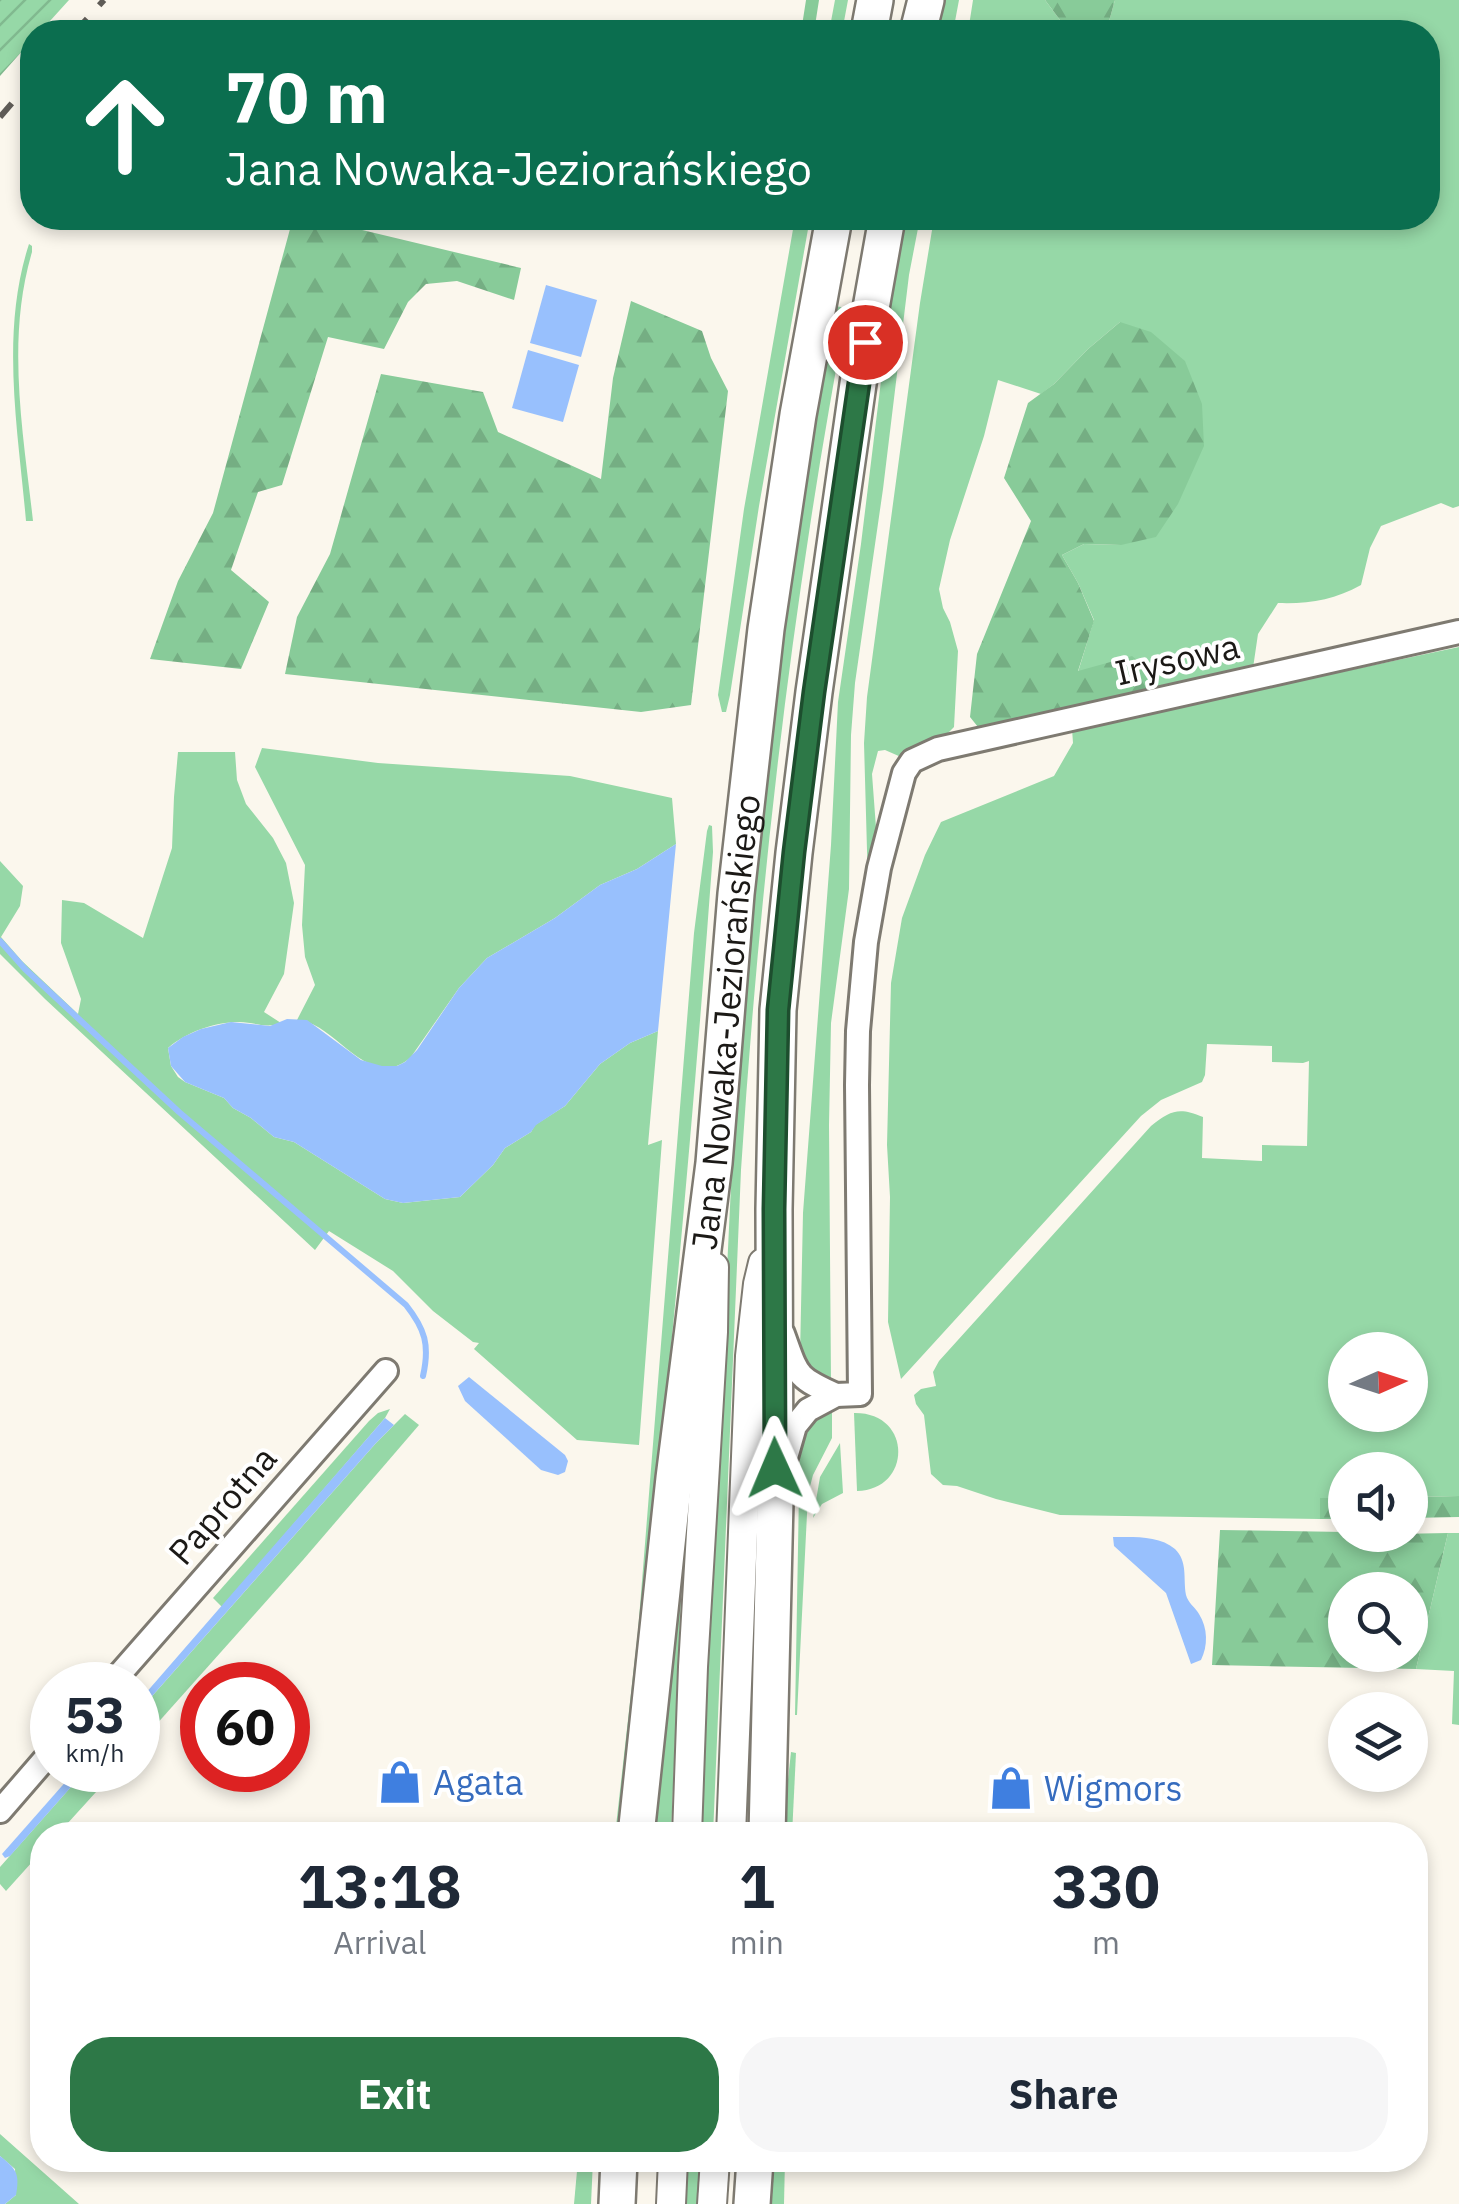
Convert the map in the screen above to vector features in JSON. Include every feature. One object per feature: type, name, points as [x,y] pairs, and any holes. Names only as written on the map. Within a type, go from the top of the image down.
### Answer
[{"type":"main road","name":"Jana Nowaka-Jeziorańskiego","points":[[714,1163],[736,894],[766,629],[798,415],[832,230]]},
{"type":"main road","name":"Jana Nowaka-Jeziorańskiego","points":[[774,1213],[778,1010],[794,852],[837,526],[885,230]]},
{"type":"main road","points":[[637,1822],[672,1497],[714,1163]]},
{"type":"main road","points":[[767,1822],[775,1501],[774,1213]]},
{"type":"main road","points":[[617,2204],[619,2172]]},
{"type":"main road","points":[[752,2204],[754,2172]]},
{"type":"street","name":"Irysowa","points":[[836,1395],[860,1394],[857,1086],[861,994],[879,868],[898,789],[912,760],[938,749],[1459,632]]},
{"type":"street","name":"Jana Nowaka-Jeziorańskiego","points":[[686,1822],[714,1309],[714,1163]]},
{"type":"street","name":"Jana Nowaka-Jeziorańskiego","points":[[732,1822],[750,1356],[758,1284],[774,1213]]},
{"type":"street","points":[[775,1313],[798,1375],[836,1395]]},
{"type":"street","name":"Paprotna","points":[[130,1662],[386,1370]]},
{"type":"street","points":[[775,1501],[798,1420],[836,1395]]},
{"type":"street","points":[[0,1811],[30,1776]]},
{"type":"street","points":[[670,2204],[672,2172]]},
{"type":"street","points":[[712,2204],[714,2172]]},
{"type":"green space","points":[[0,0],[69,0],[51,20],[20,20],[20,54],[0,76]]},
{"type":"green space","points":[[806,0],[819,0],[816,20],[803,20]]},
{"type":"green space","points":[[835,0],[848,0],[844,20],[831,20]]},
{"type":"green space","points":[[944,0],[959,0],[955,20],[940,20]]},
{"type":"green space","points":[[973,0],[1045,0],[1060,20],[970,20]]},
{"type":"green space","points":[[1045,0],[1115,0],[1109,20],[1060,20]]},
{"type":"green space","points":[[1115,0],[1459,0],[1459,506],[1441,503],[1381,526],[1370,548],[1361,585],[1321,600],[1278,603],[1258,634],[1253,668],[1145,691],[1153,673],[1078,672],[1094,620],[1062,555],[1084,544],[1121,545],[1120,322],[1041,394],[998,380],[939,589],[958,651],[954,727],[944,737],[901,757],[878,751],[872,774],[877,841],[868,886],[864,743],[867,697],[932,230],[1440,230],[1440,20],[1109,20]]},
{"type":"green space","points":[[290,230],[362,230],[521,268],[514,300],[457,281],[426,284],[408,302],[384,349],[328,337],[282,485],[258,492],[231,570],[269,602],[241,669],[150,659],[178,581],[213,513]]},
{"type":"green space","points":[[793,230],[808,230],[730,695],[726,712],[722,712],[718,695],[744,509]]},
{"type":"green space","points":[[903,230],[918,230],[855,683],[849,889],[831,1023],[831,1381],[821,1381],[800,1356],[803,1213],[838,702]]},
{"type":"green space","points":[[29,244],[32,252],[24,285],[18,352],[21,420],[33,521],[26,521],[13,346],[20,278]]},
{"type":"green space","points":[[631,301],[702,331],[728,391],[691,705],[641,712],[285,674],[297,617],[330,554],[381,374],[483,392],[498,432],[601,479],[613,378]]},
{"type":"green space","points":[[835,306],[847,308],[814,499],[768,847],[741,1170],[714,1822],[701,1822],[737,1060],[778,650]]},
{"type":"green space","points":[[1120,322],[1151,332],[1185,361],[1202,404],[1204,446],[1178,504],[1156,537],[1121,545],[1084,544],[1062,555],[1094,621],[1078,671],[1132,656],[1153,673],[1145,691],[978,727],[970,717],[977,654],[1031,521],[1004,478],[1028,403]]},
{"type":"green space","points":[[1459,647],[1459,1496],[1428,1497],[1428,1452],[1328,1452],[1328,1498],[1320,1498],[1320,1519],[1060,1515],[943,1485],[931,1474],[924,1415],[914,1395],[936,1386],[933,1372],[939,1361],[1151,1126],[1176,1112],[1203,1117],[1202,1158],[1262,1161],[1262,1145],[1307,1146],[1309,1061],[1272,1062],[1272,1046],[1207,1044],[1202,1082],[1161,1100],[1141,1116],[901,1379],[888,1322],[887,1145],[891,983],[902,918],[941,822],[1054,776],[1073,743],[1072,729]]},
{"type":"green space","points":[[262,748],[378,763],[570,776],[672,798],[676,844],[637,869],[600,885],[555,918],[487,958],[459,988],[411,1057],[396,1066],[381,1067],[366,1062],[311,1023],[297,1020],[315,985],[305,957],[302,925],[305,865],[255,767]]},
{"type":"green space","points":[[178,752],[235,752],[237,780],[246,804],[273,838],[286,863],[294,903],[284,974],[264,1012],[281,1023],[230,1022],[201,1029],[168,1048],[171,1066],[185,1082],[224,1098],[274,1137],[294,1142],[385,1199],[403,1203],[460,1197],[505,1148],[565,1106],[600,1064],[630,1043],[658,1031],[648,1145],[662,1140],[639,1445],[577,1440],[474,1349],[479,1343],[433,1311],[393,1271],[329,1231],[315,1250],[0,954],[0,861],[23,886],[20,906],[1,937],[78,1014],[81,999],[61,943],[62,900],[84,903],[143,938],[172,848]]},
{"type":"green space","points":[[712,826],[694,1098],[647,1590],[621,1822],[616,1822],[638,1631],[694,933],[707,831]]},
{"type":"green space","points":[[390,1409],[222,1607],[213,1598],[369,1421]]},
{"type":"green space","points":[[832,1410],[832,1438],[808,1494],[795,1715],[800,1436],[818,1413]]},
{"type":"green space","points":[[854,1413],[873,1416],[887,1425],[898,1451],[896,1466],[888,1478],[875,1487],[857,1491]]},
{"type":"green space","points":[[405,1414],[419,1425],[212,1662],[182,1662]]},
{"type":"green space","points":[[840,1443],[843,1493],[822,1504],[813,1518],[820,1477]]},
{"type":"green space","points":[[1459,1496],[1459,1517],[1428,1518],[1428,1497]]},
{"type":"green space","points":[[1320,1498],[1328,1498],[1328,1519],[1320,1519]]},
{"type":"green space","points":[[684,1530],[672,1822],[653,1822]]},
{"type":"green space","points":[[1220,1530],[1328,1532],[1328,1552],[1428,1552],[1428,1533],[1448,1533],[1428,1618],[1428,1572],[1328,1572],[1328,1667],[1212,1665]]},
{"type":"green space","points":[[1448,1533],[1459,1533],[1459,1725],[1452,1724],[1454,1671],[1428,1670],[1428,1618]]},
{"type":"green space","points":[[180,1665],[180,1698],[160,1720],[160,1687]]},
{"type":"green space","points":[[791,1752],[796,1753],[793,1822],[783,1822]]},
{"type":"green space","points":[[66,1792],[96,1792],[69,1822],[40,1822]]},
{"type":"green space","points":[[30,1833],[30,1864],[6,1891],[0,1884],[0,1867]]},
{"type":"green space","points":[[0,2134],[30,2161],[30,2172],[43,2172],[79,2204],[5,2204],[16,2195],[15,2169],[0,2156]]},
{"type":"green space","points":[[577,2172],[592,2172],[591,2204],[574,2204]]},
{"type":"green space","points":[[687,2172],[699,2172],[697,2204],[685,2204]]},
{"type":"green space","points":[[768,2172],[785,2172],[784,2204],[767,2204]]},
{"type":"water","points":[[546,285],[597,300],[581,357],[530,343]]},
{"type":"water","points":[[528,350],[579,365],[563,422],[512,408]]},
{"type":"water","points":[[676,844],[658,1031],[630,1043],[600,1064],[565,1106],[505,1148],[460,1197],[403,1203],[385,1199],[294,1142],[274,1137],[224,1098],[185,1082],[171,1066],[168,1048],[201,1029],[231,1022],[270,1026],[287,1019],[307,1020],[361,1060],[397,1066],[417,1050],[459,988],[487,958],[555,918],[600,885],[637,869]]},
{"type":"water","points":[[469,1377],[565,1455],[565,1472],[558,1475],[541,1470],[465,1401],[458,1386]]},
{"type":"water","points":[[385,1418],[394,1425],[160,1687],[160,1677]]},
{"type":"water","points":[[1113,1537],[1153,1539],[1169,1544],[1179,1554],[1186,1595],[1205,1631],[1201,1660],[1191,1664],[1166,1593],[1114,1546]]},
{"type":"water","points":[[57,1792],[67,1792],[40,1822],[30,1822]]},
{"type":"water","points":[[30,1822],[30,1833],[5,1858],[2,1854]]},
{"type":"water","points":[[0,2156],[17,2176],[16,2195],[5,2204],[0,2204]]},
{"type":"waterway","points":[[0,941],[179,1112],[406,1305],[424,1338],[423,1376]]},
{"type":"railway","points":[[86,20],[104,0]]},
{"type":"railway","points":[[0,117],[20,94]]},
{"type":"place","name":"Agata","points":[[400,1782]]},
{"type":"place","name":"Wigmors","points":[[1011,1788]]},
{"type":"route","points":[[775,1468],[778,1010],[814,692],[865,342]]}]
